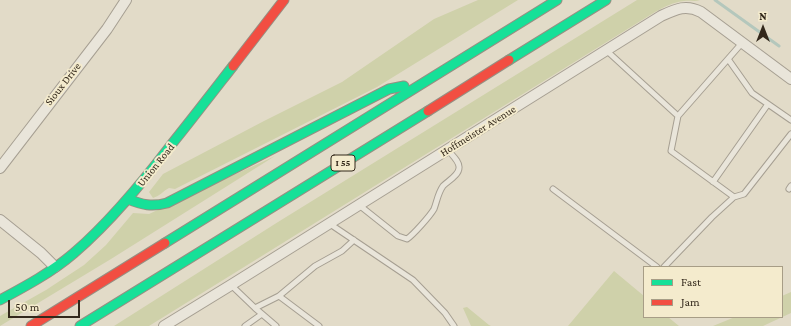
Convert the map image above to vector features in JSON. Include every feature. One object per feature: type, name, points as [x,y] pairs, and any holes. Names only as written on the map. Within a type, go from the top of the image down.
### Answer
[{"type":"main road","name":"Union Road","points":[[0,300],[55,267],[97,232],[128,199],[284,0]]},
{"type":"main road","name":"I 55","points":[[31,326],[423,82],[558,0]]},
{"type":"main road","name":"I 55","points":[[80,326],[606,0]]},
{"type":"main road","points":[[128,199],[146,206],[155,206],[167,203],[389,89],[423,82]]},
{"type":"street","name":"Sioux Drive","points":[[0,168],[107,29],[126,0]]},
{"type":"street","name":"Hoffmeister Avenue","points":[[164,326],[330,224],[607,50],[674,10],[693,8],[701,12],[791,79]]},
{"type":"street","points":[[0,220],[41,253],[55,267]]},
{"type":"lane","points":[[734,197],[671,151],[678,116],[742,43]]},
{"type":"lane","points":[[607,50],[678,116]]},
{"type":"lane","points":[[728,59],[752,93],[791,120]]},
{"type":"lane","points":[[713,182],[768,104]]},
{"type":"lane","points":[[665,266],[712,217],[734,197],[744,194],[791,134]]},
{"type":"lane","points":[[360,205],[398,236],[407,239],[412,236],[434,210],[437,197],[443,186],[458,172],[460,167],[448,150]]},
{"type":"lane","points":[[553,189],[656,266]]},
{"type":"lane","points":[[330,224],[413,280],[445,313],[454,326]]},
{"type":"lane","points":[[255,308],[279,296],[315,266],[342,251],[354,240]]},
{"type":"lane","points":[[231,285],[276,326]]},
{"type":"lane","points":[[279,296],[319,326]]},
{"type":"lane","points":[[244,326],[262,314]]},
{"type":"green space","points":[[478,0],[518,0],[377,87],[175,189],[169,188],[153,198],[149,192],[163,174],[342,82],[434,19]]},
{"type":"green space","points":[[637,0],[700,0],[677,2],[655,12],[149,326],[114,326],[278,222]]},
{"type":"green space","points":[[275,156],[111,259],[0,326],[0,316],[46,290],[84,265],[106,245],[133,213],[149,214]]},
{"type":"green space","points":[[614,271],[643,295],[643,318],[669,318],[679,326],[568,326]]},
{"type":"green space","points":[[791,292],[791,313],[783,317],[783,296]]},
{"type":"green space","points":[[467,307],[491,326],[471,326],[463,308]]},
{"type":"green space","points":[[733,318],[780,318],[763,326],[713,326]]},
{"type":"waterway","points":[[715,0],[779,46]]},
{"type":"traffic: fast","points":[[165,243],[557,0]]},
{"type":"traffic: fast","points":[[509,60],[606,0]]},
{"type":"traffic: fast","points":[[0,300],[48,273],[74,253],[101,228],[149,173],[233,66]]},
{"type":"traffic: fast","points":[[128,199],[147,205],[167,203],[389,89],[404,86]]},
{"type":"traffic: fast","points":[[80,326],[428,111]]},
{"type":"traffic: jam","points":[[233,66],[284,0]]},
{"type":"traffic: jam","points":[[428,111],[509,60]]},
{"type":"traffic: jam","points":[[31,326],[165,243]]}]
